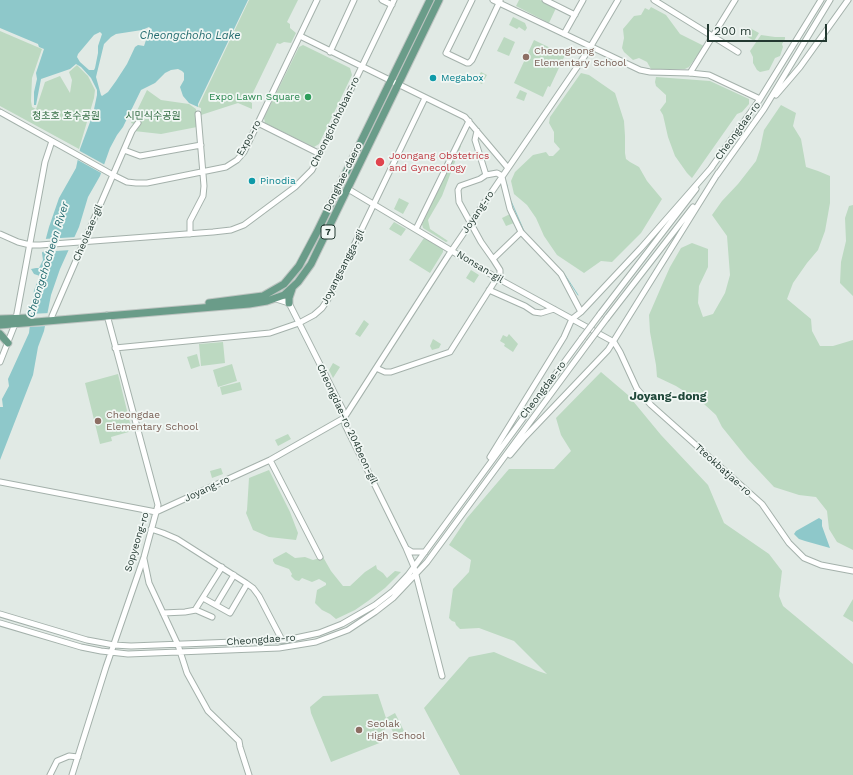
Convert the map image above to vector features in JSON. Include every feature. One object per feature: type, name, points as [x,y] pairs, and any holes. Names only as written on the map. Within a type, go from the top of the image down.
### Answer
[{"type":"main road","name":"Donghae-daero","points":[[106,313],[210,303],[263,296],[284,284],[299,266],[317,232],[430,0]]},
{"type":"main road","name":"Donghae-daero","points":[[51,317],[249,304],[276,299],[284,295],[294,286],[311,264],[439,0]]},
{"type":"main road","points":[[289,303],[289,298],[294,286]]},
{"type":"main road","name":"7","points":[[0,319],[26,321],[51,317]]},
{"type":"main road","name":"7","points":[[0,325],[16,321]]},
{"type":"main road","points":[[0,334],[8,343]]},
{"type":"street","name":"Expo-ro","points":[[52,141],[128,182],[141,183],[226,167],[244,152],[317,0]]},
{"type":"street","points":[[330,52],[354,0]]},
{"type":"street","points":[[382,0],[393,2]]},
{"type":"street","points":[[472,0],[446,53],[469,63],[500,1]]},
{"type":"street","points":[[493,0],[500,1],[590,47],[643,71],[690,73],[711,76],[760,99]]},
{"type":"street","points":[[545,0],[575,15]]},
{"type":"street","points":[[564,34],[583,0]]},
{"type":"street","name":"Joyang-ro","points":[[156,512],[270,460],[344,418],[452,250],[590,47],[618,0]]},
{"type":"street","points":[[654,0],[738,52]]},
{"type":"street","points":[[690,73],[735,0]]},
{"type":"street","name":"Cheongdae-ro","points":[[0,614],[81,638],[114,645],[142,647],[282,640],[319,633],[353,619],[371,608],[400,584],[414,567],[582,338],[668,227],[760,99],[821,0]]},
{"type":"street","name":"Cheongdae-ro","points":[[0,623],[82,647],[111,653],[136,654],[287,648],[324,640],[356,625],[384,606],[402,590],[434,553],[589,342],[661,250],[718,173],[764,109],[830,0]]},
{"type":"street","points":[[764,109],[800,67],[848,0]]},
{"type":"street","name":"Cheongchohoban-ro","points":[[30,245],[190,234],[231,230],[244,225],[301,182],[312,170],[393,2]]},
{"type":"street","points":[[300,36],[390,82],[465,117],[508,168]]},
{"type":"street","name":"Joyangsangga-gil","points":[[115,348],[263,334],[279,331],[300,323],[314,315],[325,304],[425,98]]},
{"type":"street","points":[[0,119],[2,113],[52,141],[45,162],[21,286],[16,321],[0,362]]},
{"type":"street","points":[[190,234],[190,221],[204,191],[198,114]]},
{"type":"street","points":[[416,229],[469,121]]},
{"type":"street","name":"Cheolsae-gil","points":[[51,317],[132,131],[138,123]]},
{"type":"street","points":[[258,123],[320,154]]},
{"type":"street","points":[[477,131],[475,140],[486,175]]},
{"type":"street","points":[[124,150],[140,156],[201,145]]},
{"type":"street","points":[[470,490],[564,337],[572,319],[581,312],[641,248],[712,167]]},
{"type":"street","points":[[376,368],[385,372],[391,372],[449,353],[497,278],[500,270],[464,212],[459,202],[458,190],[460,186],[480,179],[486,175],[497,173],[502,177]]},
{"type":"street","points":[[477,494],[525,437],[608,350],[718,173]]},
{"type":"street","name":"Joyang-ro","points":[[502,177],[510,209],[521,232],[561,274],[581,312]]},
{"type":"street","name":"Nonsan-gil","points":[[348,189],[497,278],[614,342]]},
{"type":"street","points":[[493,259],[521,232]]},
{"type":"street","points":[[0,234],[18,242],[30,245]]},
{"type":"street","points":[[489,290],[524,305],[534,312],[541,313],[554,309]]},
{"type":"street","points":[[276,299],[289,303]]},
{"type":"street","name":"Cheongdae-ro 204beon-gil","points":[[289,303],[343,410],[345,425],[406,548],[416,575]]},
{"type":"street","name":"Sopyeong-ro","points":[[72,775],[111,653],[144,557],[158,501],[106,313]]},
{"type":"street","name":"Tteokbatjae-ro","points":[[614,342],[637,389],[651,405],[762,504],[789,543],[804,558],[820,565],[853,571]]},
{"type":"street","points":[[270,460],[320,556]]},
{"type":"street","points":[[0,482],[156,512]]},
{"type":"street","points":[[151,529],[163,532],[177,539],[247,584],[259,596],[282,640]]},
{"type":"street","points":[[406,548],[412,552],[425,552]]},
{"type":"street","points":[[144,557],[149,583],[178,645],[187,673],[208,711],[239,742],[249,775]]},
{"type":"street","points":[[195,610],[222,567]]},
{"type":"street","points":[[216,605],[234,575]]},
{"type":"street","points":[[416,575],[442,676]]},
{"type":"street","points":[[203,598],[230,613],[247,584]]},
{"type":"street","points":[[163,612],[185,612],[195,610],[212,616]]},
{"type":"street","points":[[353,619],[356,625]]},
{"type":"street","points":[[50,775],[57,761],[70,756],[78,757]]},
{"type":"green space","points":[[249,0],[298,0],[287,22],[290,24],[290,28],[296,33],[291,43],[277,43],[249,101],[252,103],[252,109],[238,103],[201,115],[201,108],[198,107]]},
{"type":"green space","points":[[519,0],[540,0],[556,8],[549,23],[516,6]]},
{"type":"green space","points":[[651,7],[666,15],[680,34],[704,46],[689,67],[685,69],[651,69],[647,62],[639,58],[633,60],[624,52],[622,48],[624,38],[623,29],[634,16],[641,15],[645,8],[649,10]]},
{"type":"green space","points":[[513,17],[525,23],[527,28],[525,31],[519,27],[517,29],[509,25]]},
{"type":"green space","points":[[750,28],[759,33],[754,41],[746,36]]},
{"type":"green space","name":"청초호 호수공원","points":[[0,31],[42,49],[32,78],[32,107],[36,109],[45,82],[60,76],[70,93],[72,80],[69,72],[77,65],[88,76],[95,90],[79,149],[0,106]]},
{"type":"green space","points":[[761,35],[785,37],[785,39],[782,44],[783,47],[780,56],[775,58],[769,70],[760,72],[753,63],[753,57],[750,51]]},
{"type":"green space","points":[[504,37],[515,42],[509,56],[497,51]]},
{"type":"green space","points":[[534,40],[565,55],[550,87],[548,86],[543,97],[514,83]]},
{"type":"green space","name":"Expo Lawn Square","points":[[303,45],[350,68],[352,75],[319,144],[314,147],[265,123],[264,118],[299,47]]},
{"type":"green space","points":[[481,72],[487,75],[482,84],[476,81]]},
{"type":"green space","points":[[581,73],[589,75],[615,93],[624,121],[626,159],[639,167],[647,181],[662,199],[641,233],[612,262],[601,261],[584,273],[557,255],[544,236],[536,218],[527,205],[514,194],[511,181],[515,172],[533,155],[546,152],[549,156],[553,156],[560,149],[554,142],[554,132],[549,123],[550,117]]},
{"type":"green space","points":[[656,77],[710,81],[749,99],[749,104],[742,112],[737,114],[692,178],[675,156],[668,137],[663,115],[660,110],[666,102],[666,95],[656,86]]},
{"type":"green space","name":"시민식수공원","points":[[147,90],[161,100],[189,104],[196,109],[197,127],[161,134],[134,131],[137,125],[131,123]]},
{"type":"green space","points":[[520,90],[527,93],[524,101],[516,98]]},
{"type":"green space","points":[[781,105],[796,113],[793,126],[801,139],[806,167],[830,176],[830,203],[825,231],[818,250],[793,283],[787,299],[811,319],[812,331],[820,346],[833,346],[853,340],[853,550],[837,542],[829,529],[827,511],[816,497],[799,495],[774,487],[747,458],[722,427],[716,415],[704,404],[676,386],[657,377],[649,315],[670,267],[681,248],[692,243],[708,249],[708,267],[699,286],[698,303],[703,317],[713,314],[725,293],[730,275],[727,236],[712,215],[756,161],[764,130]]},
{"type":"green space","points":[[460,145],[461,146],[442,196],[428,220],[430,229],[448,241],[446,242],[423,228],[422,224]]},
{"type":"green space","points":[[399,198],[409,203],[403,214],[394,209]]},
{"type":"green space","points":[[853,205],[853,296],[840,283],[841,262],[846,241],[845,218],[849,206]]},
{"type":"green space","points":[[510,214],[514,223],[506,226],[502,218]]},
{"type":"green space","points":[[394,222],[406,229],[401,236],[389,229]]},
{"type":"green space","points":[[424,238],[443,249],[443,252],[430,273],[409,260]]},
{"type":"green space","points":[[471,270],[479,275],[474,283],[466,278]]},
{"type":"green space","points":[[364,320],[369,324],[360,337],[355,334]]},
{"type":"green space","points":[[509,334],[518,344],[513,352],[504,346],[505,344],[500,341],[503,335],[507,337]]},
{"type":"green space","points":[[433,339],[441,344],[439,348],[432,350],[430,346]]},
{"type":"green space","points":[[223,342],[225,363],[201,366],[199,344]]},
{"type":"green space","points":[[197,354],[200,366],[191,369],[187,357]]},
{"type":"green space","points":[[333,363],[340,367],[333,378],[329,370]]},
{"type":"green space","points":[[232,364],[237,381],[218,387],[213,370]]},
{"type":"green space","points":[[601,372],[628,395],[661,435],[708,485],[724,523],[769,554],[782,571],[779,596],[783,606],[853,664],[853,775],[460,775],[424,708],[469,657],[494,652],[547,674],[514,641],[479,628],[460,629],[455,622],[449,618],[453,589],[469,572],[471,560],[449,545],[467,518],[509,469],[554,469],[571,451],[561,435],[556,418]]},
{"type":"green space","points":[[118,374],[132,431],[111,437],[112,441],[100,444],[85,383]]},
{"type":"green space","points":[[240,382],[242,390],[222,395],[220,387]]},
{"type":"green space","points":[[288,434],[291,439],[278,446],[275,440]]},
{"type":"green space","points":[[221,468],[223,474],[212,478],[210,471]]},
{"type":"green space","points":[[269,470],[290,512],[298,533],[296,540],[269,537],[253,530],[246,513],[249,478]]},
{"type":"green space","points":[[286,552],[295,558],[305,557],[313,560],[323,557],[331,571],[343,586],[350,586],[365,572],[376,565],[377,569],[387,578],[395,571],[401,572],[385,588],[368,601],[355,610],[336,619],[322,610],[315,603],[317,590],[326,585],[326,583],[319,579],[312,582],[302,578],[299,581],[295,580],[291,576],[292,574],[289,569],[275,564],[273,559]]},
{"type":"green space","points":[[853,599],[853,622],[843,616]]},
{"type":"green space","points":[[378,694],[386,718],[382,742],[331,762],[311,713],[310,707],[323,696]]},
{"type":"green space","points":[[395,713],[404,731],[395,736],[386,718]]},
{"type":"water","name":"Cheongchoho Lake","points":[[0,0],[248,0],[198,104],[198,107],[189,103],[183,96],[180,87],[184,80],[184,73],[178,69],[165,73],[155,83],[141,90],[123,127],[110,148],[100,176],[88,197],[79,227],[60,269],[51,295],[44,331],[38,347],[33,375],[0,460],[0,407],[3,407],[2,399],[9,386],[8,379],[29,333],[34,290],[40,276],[34,274],[31,269],[39,268],[43,260],[42,253],[49,227],[59,198],[76,168],[80,149],[93,114],[97,90],[91,78],[81,67],[76,64],[70,69],[41,79],[36,105],[34,105],[34,92],[37,79],[36,73],[44,49],[39,47],[38,44],[0,28]],"holes":[[[149,27],[150,28],[144,46],[138,45],[135,47],[127,64],[116,81],[108,92],[102,96],[96,77],[104,44],[116,34],[142,30]],[[100,32],[102,34],[98,46],[95,68],[94,70],[89,70],[77,57],[94,35]]]},
{"type":"water","points":[[819,518],[822,520],[822,526],[830,548],[799,539],[794,534],[796,531]]},
{"type":"pier","points":[[78,150],[107,166],[103,174],[76,159]]},
{"type":"pier","points":[[77,237],[71,250],[40,252],[44,239]]},
{"type":"pier","points":[[50,313],[47,326],[28,327],[29,314]]},
{"type":"waterway","points":[[507,185],[508,192]]},
{"type":"waterway","points":[[511,201],[524,231]]},
{"type":"waterway","points":[[538,247],[563,272],[578,295]]},
{"type":"place","name":"Cheongbong Elementary School","points":[[526,57]]},
{"type":"place","name":"Megabox","points":[[433,78]]},
{"type":"place","name":"Expo Lawn Square","points":[[308,97]]},
{"type":"place","name":"Joongang Obstetrics and Gynecology","points":[[380,162]]},
{"type":"place","name":"Pinodia","points":[[252,181]]},
{"type":"place","name":"Cheongdae Elementary School","points":[[98,421]]},
{"type":"place","name":"Seolak High School","points":[[359,730]]},
{"type":"district","name":"Joyang-dong","points":[[668,396]]},
{"type":"water label","name":"Cheongchocheon River","points":[[48,260]]}]
